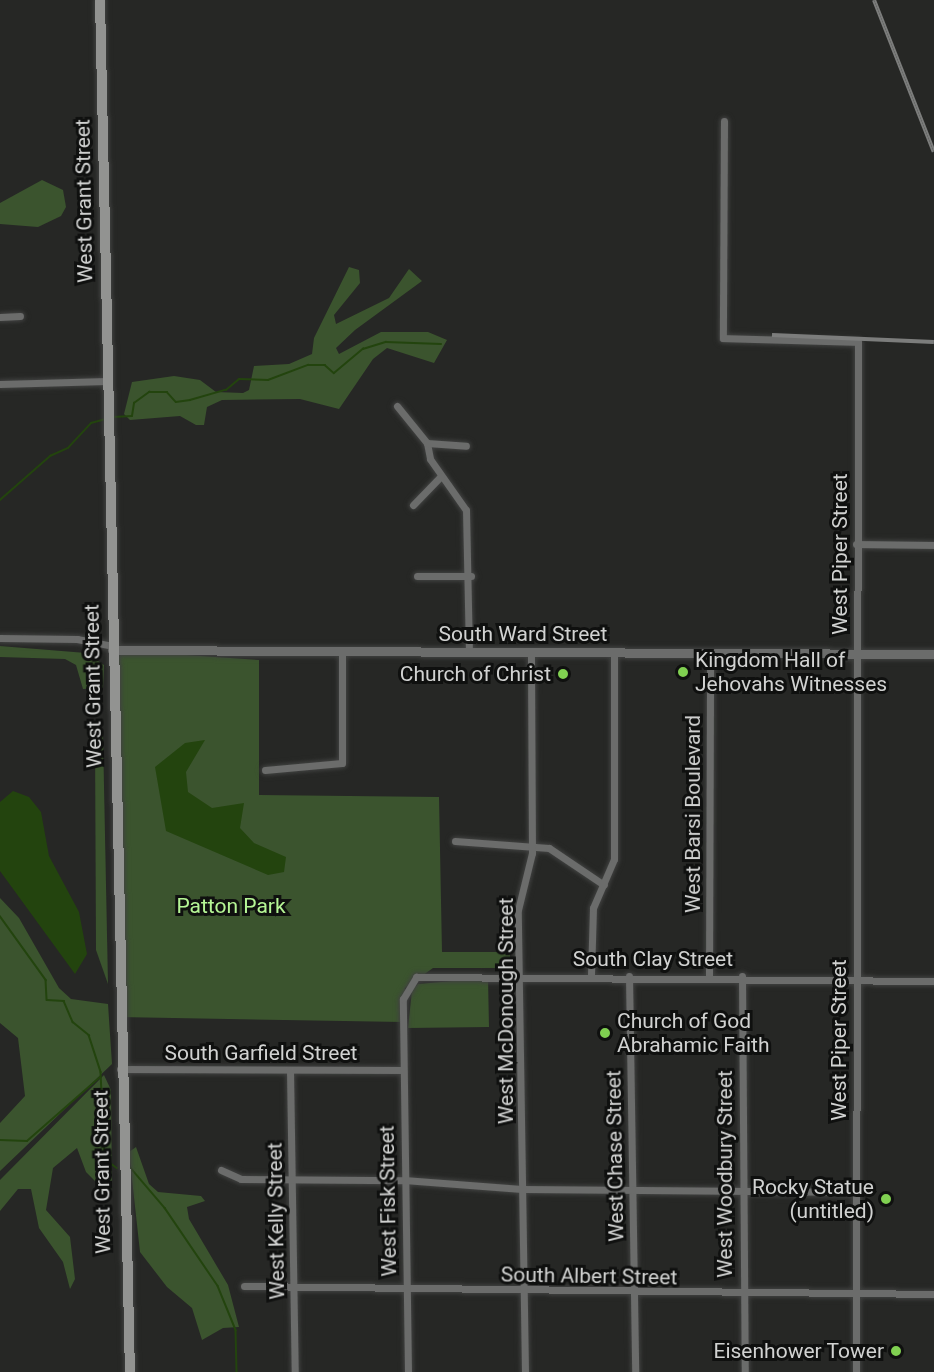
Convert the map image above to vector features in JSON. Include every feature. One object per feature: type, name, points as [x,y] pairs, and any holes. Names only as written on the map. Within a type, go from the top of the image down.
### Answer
[{"type":"main road","name":"West Grant Street","points":[[100,0],[120,1070],[130,1372]]},
{"type":"street","name":"West Piper Street","points":[[724,121],[721,333],[728,341],[858,342],[856,1372]]},
{"type":"street","points":[[0,317],[21,316]]},
{"type":"street","points":[[0,384],[107,381]]},
{"type":"street","points":[[397,406],[427,443],[441,476],[466,510],[471,576],[468,651]]},
{"type":"street","points":[[427,443],[466,446]]},
{"type":"street","points":[[413,505],[441,476]]},
{"type":"street","points":[[856,544],[934,545]]},
{"type":"street","points":[[417,576],[471,576]]},
{"type":"street","points":[[0,638],[77,639],[112,648]]},
{"type":"street","name":"South Ward Street","points":[[112,648],[934,654]]},
{"type":"street","points":[[265,770],[342,764],[342,651]]},
{"type":"street","name":"West McDonough Street","points":[[525,1372],[518,910],[532,845],[531,652]]},
{"type":"street","points":[[591,975],[593,908],[614,859],[614,652]]},
{"type":"street","name":"West Barsi Boulevard","points":[[709,976],[710,652]]},
{"type":"street","points":[[455,842],[532,845],[557,851],[604,885]]},
{"type":"street","name":"South Clay Street","points":[[403,1030],[405,988],[419,976],[519,974],[742,976],[934,981]]},
{"type":"street","name":"West Chase Street","points":[[629,976],[635,1372]]},
{"type":"street","name":"West Woodbury Street","points":[[742,976],[745,1372]]},
{"type":"street","name":"West Fisk Street","points":[[403,1030],[408,1372]]},
{"type":"street","name":"South Garfield Street","points":[[120,1070],[402,1070]]},
{"type":"street","name":"West Kelly Street","points":[[290,1070],[295,1372]]},
{"type":"street","points":[[221,1170],[241,1179],[404,1180],[522,1189],[855,1192]]},
{"type":"street","name":"South Albert Street","points":[[244,1286],[294,1289],[524,1292],[934,1294]]},
{"type":"green space","points":[[42,180],[63,190],[66,207],[61,216],[38,227],[0,224],[0,203]]},
{"type":"green space","points":[[349,267],[359,270],[360,283],[334,315],[336,324],[389,298],[409,269],[422,281],[355,330],[336,348],[339,354],[381,332],[428,332],[447,340],[434,363],[387,348],[373,359],[339,409],[300,399],[222,400],[207,407],[204,425],[196,425],[180,416],[130,420],[124,414],[132,382],[174,376],[200,380],[216,392],[243,393],[249,390],[254,366],[289,364],[312,354],[314,338]]},
{"type":"green space","points":[[0,646],[86,653],[104,665],[103,688],[83,689],[76,665],[65,659],[0,657]]},
{"type":"green space","name":"Patton Park","points":[[112,650],[259,660],[259,795],[439,797],[442,952],[510,952],[510,968],[433,968],[405,988],[403,1022],[118,1017]]},
{"type":"green space","points":[[95,735],[103,736],[108,984],[96,950]]},
{"type":"green space","points":[[0,898],[19,918],[59,988],[71,999],[108,1004],[112,1064],[0,1171],[0,1123],[25,1096],[18,1038],[0,1023]]},
{"type":"green space","points":[[488,978],[489,1027],[408,1028],[412,990],[418,984]]},
{"type":"green space","points":[[104,1075],[111,1090],[112,1189],[102,1188],[86,1172],[77,1148],[53,1168],[46,1210],[70,1237],[75,1279],[70,1289],[63,1262],[39,1228],[31,1189],[18,1189],[0,1211],[0,1180]]},
{"type":"green space","points":[[136,1147],[149,1184],[158,1192],[201,1196],[205,1201],[187,1207],[189,1219],[228,1285],[239,1327],[223,1328],[202,1340],[192,1308],[167,1287],[140,1252],[129,1152]]},
{"type":"shaded area","points":[[205,740],[186,772],[188,792],[212,808],[244,803],[240,828],[254,843],[286,857],[284,872],[268,875],[166,831],[155,767],[185,743]]},
{"type":"shaded area","points":[[13,791],[29,797],[41,812],[49,856],[79,912],[87,954],[75,974],[0,871],[0,802]]},
{"type":"waterway","points":[[113,417],[132,416],[134,403],[149,392],[167,392],[176,402],[190,400],[226,390],[239,379],[268,380],[308,365],[325,365],[334,373],[363,349],[386,342],[441,344]]},
{"type":"waterway","points":[[0,500],[50,456],[68,448],[91,423],[106,419]]},
{"type":"waterway","points":[[0,916],[46,980],[47,1000],[64,1001],[73,1022],[89,1035],[101,1072],[105,1159],[117,1168]]},
{"type":"waterway","points":[[0,1140],[27,1141],[100,1077]]},
{"type":"waterway","points":[[130,1167],[165,1208],[218,1286],[236,1330],[237,1372]]},
{"type":"railway","points":[[874,0],[934,152]]},
{"type":"railway","points":[[772,335],[934,342]]},
{"type":"place","name":"Kingdom Hall of Jehovahs Witnesses","points":[[683,672]]},
{"type":"place","name":"Church of Christ","points":[[563,674]]},
{"type":"place","name":"Church of God Abrahamic Faith","points":[[605,1033]]},
{"type":"place","name":"Rocky Statue (untitled)","points":[[886,1199]]},
{"type":"place","name":"Eisenhower Tower","points":[[896,1351]]}]
